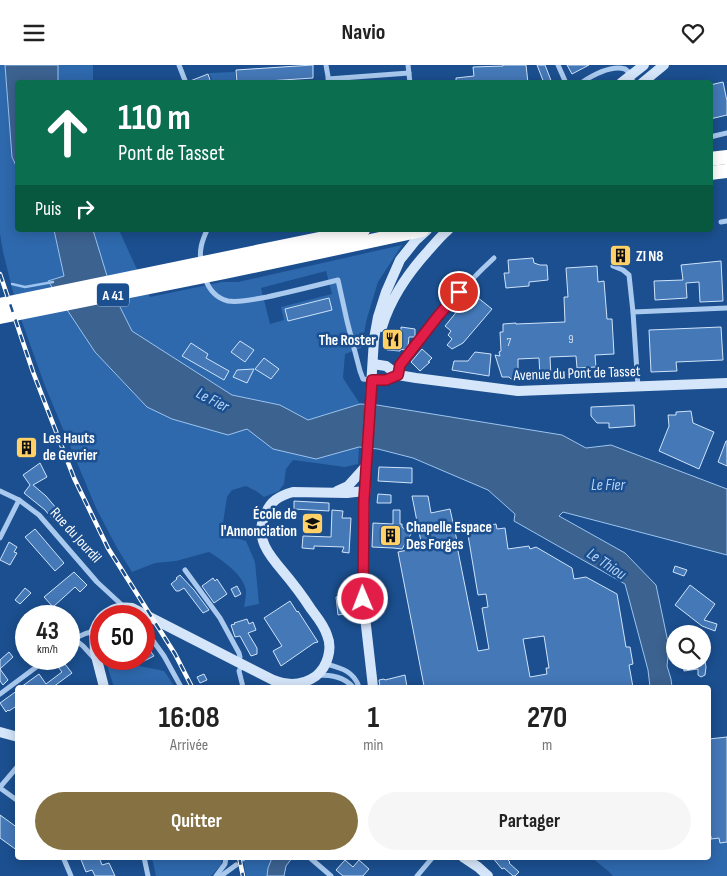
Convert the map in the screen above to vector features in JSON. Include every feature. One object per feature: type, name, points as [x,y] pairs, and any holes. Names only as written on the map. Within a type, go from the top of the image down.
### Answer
[{"type":"highway","points":[[713,159],[727,157]]},
{"type":"highway","points":[[713,173],[727,171]]},
{"type":"highway","name":"A 41","points":[[0,317],[224,266],[355,232]]},
{"type":"highway","name":"A 41","points":[[0,305],[413,232]]},
{"type":"street","points":[[179,65],[185,80]]},
{"type":"street","points":[[326,65],[328,80]]},
{"type":"street","points":[[408,65],[410,80]]},
{"type":"street","points":[[558,65],[565,80]]},
{"type":"street","points":[[585,80],[611,66],[621,66],[626,69],[632,79],[644,65]]},
{"type":"street","points":[[646,80],[664,65]]},
{"type":"street","points":[[338,80],[409,73]]},
{"type":"street","points":[[713,136],[727,133]]},
{"type":"street","points":[[206,232],[200,248],[205,280],[213,293],[226,300],[247,301],[338,280],[360,371],[363,379],[372,380]]},
{"type":"street","points":[[373,685],[363,599],[364,491],[374,339],[378,317],[386,292],[400,260],[425,232]]},
{"type":"street","points":[[374,359],[385,317],[397,293],[411,270],[446,232]]},
{"type":"street","points":[[398,375],[400,365],[438,316],[494,258]]},
{"type":"street","points":[[613,266],[629,275],[638,387]]},
{"type":"street","points":[[633,311],[727,308]]},
{"type":"street","name":"Avenue du Pont de Tasset","points":[[374,359],[398,375],[518,391],[727,383]]},
{"type":"street","name":"Avenue du Pont de Tasset","points":[[372,380],[386,380],[398,375]]},
{"type":"street","points":[[333,493],[348,486],[366,461]]},
{"type":"street","name":"Rue du Jourdil","points":[[0,491],[19,500],[39,515],[118,605]]},
{"type":"street","points":[[293,685],[318,675],[326,664],[329,647],[327,634],[300,593],[266,549],[261,534],[263,519],[270,504],[285,494],[300,491],[347,493],[364,491]]},
{"type":"street","points":[[0,538],[19,500]]},
{"type":"street","points":[[185,570],[220,618],[239,653],[239,671],[242,685]]},
{"type":"street","name":"Rue du Jourdil","points":[[155,621],[165,624],[240,664]]},
{"type":"street","points":[[155,643],[180,685]]},
{"type":"street","points":[[240,664],[281,685]]},
{"type":"street","points":[[326,664],[351,673],[358,685]]},
{"type":"street","points":[[0,694],[32,670]]},
{"type":"street","points":[[99,670],[103,685]]},
{"type":"street","points":[[318,675],[340,678],[348,681],[351,685]]},
{"type":"street","points":[[0,732],[15,736]]},
{"type":"street","points":[[15,770],[0,788],[15,799]]},
{"type":"street","points":[[64,860],[71,876]]},
{"type":"street","points":[[145,860],[148,876]]},
{"type":"street","points":[[216,876],[225,864],[226,860]]},
{"type":"street","points":[[312,860],[331,876]]},
{"type":"street","points":[[417,876],[430,860]]},
{"type":"street","points":[[468,860],[488,876]]},
{"type":"street","points":[[221,876],[236,865]]},
{"type":"shaded area","points":[[0,65],[5,65],[12,157],[15,164],[15,232],[54,232],[64,276],[49,281],[53,288],[14,296],[0,234]]},
{"type":"shaded area","points":[[58,65],[93,65],[93,80],[58,80]]},
{"type":"shaded area","points":[[235,72],[236,80],[212,80],[209,73]]},
{"type":"shaded area","points":[[94,232],[120,232],[150,297],[222,282],[238,282],[402,245],[378,282],[367,318],[361,348],[345,354],[343,378],[360,404],[308,420],[280,405],[232,395],[132,331],[111,289]],"holes":[[[326,271],[332,294],[281,307],[284,320],[270,324],[261,288]]]},
{"type":"shaded area","points":[[67,310],[95,352],[147,407],[172,419],[247,428],[273,449],[316,459],[359,447],[358,464],[345,467],[293,460],[286,469],[284,484],[279,491],[264,497],[246,486],[232,490],[227,497],[223,523],[233,537],[246,541],[255,562],[259,604],[244,607],[246,591],[241,579],[226,564],[209,552],[176,561],[155,563],[132,572],[96,508],[45,386],[21,319]]},
{"type":"shaded area","points":[[155,669],[164,671],[174,685],[113,685],[109,670]]},
{"type":"shaded area","points":[[719,838],[720,843],[727,842],[727,876],[613,876],[595,860],[711,860],[711,839]]},
{"type":"shaded area","points":[[153,860],[222,860],[221,865],[211,876],[156,876]]},
{"type":"shaded area","points":[[243,860],[271,860],[267,876],[246,876]]},
{"type":"water","points":[[5,65],[58,65],[58,80],[15,80],[15,164],[12,157]]},
{"type":"water","points":[[54,232],[94,232],[111,289],[132,331],[232,395],[280,405],[308,420],[360,404],[377,405],[562,435],[586,448],[611,445],[727,489],[727,555],[563,512],[559,516],[625,553],[656,585],[666,633],[666,670],[668,670],[672,685],[650,685],[648,670],[625,584],[514,521],[515,514],[488,490],[413,458],[378,449],[359,447],[316,459],[273,449],[247,429],[228,435],[172,419],[147,407],[95,352],[48,281],[64,276]]},
{"type":"water","points":[[271,860],[290,860],[286,866],[284,876],[267,876]]},
{"type":"building","points":[[313,65],[313,78],[237,80],[236,70]]},
{"type":"building","points":[[526,65],[528,80],[456,80],[456,78],[474,76],[473,67]]},
{"type":"building","points":[[537,65],[545,65],[551,80],[543,80]]},
{"type":"building","points":[[567,65],[589,65],[572,74]]},
{"type":"building","points":[[208,74],[210,80],[193,80]]},
{"type":"building","points":[[723,82],[727,101],[727,115],[713,118],[713,84]]},
{"type":"building","points":[[533,258],[534,263],[547,265],[548,280],[529,282],[529,286],[506,288],[504,273],[509,273],[508,260]]},
{"type":"building","points":[[721,261],[723,301],[700,302],[699,282],[686,283],[687,298],[655,300],[654,281],[683,280],[681,265]]},
{"type":"building","points":[[597,266],[598,282],[604,281],[607,319],[612,319],[614,354],[595,355],[596,367],[577,368],[576,356],[550,357],[551,377],[540,377],[539,358],[518,359],[518,378],[502,377],[495,355],[500,356],[500,332],[503,332],[503,324],[565,322],[564,297],[568,297],[566,268]]},
{"type":"building","points":[[472,293],[492,309],[463,343],[452,349],[447,345],[452,339],[448,335],[451,331],[445,326]]},
{"type":"building","points":[[329,298],[332,310],[288,321],[285,309]]},
{"type":"building","points":[[401,327],[415,329],[415,337],[409,337],[408,346],[404,350],[387,350],[388,335],[391,335],[392,332],[401,333]]},
{"type":"building","points":[[721,327],[723,360],[676,362],[677,371],[651,372],[649,330]]},
{"type":"building","points":[[240,341],[254,350],[245,362],[231,352]]},
{"type":"building","points":[[191,343],[208,354],[206,358],[229,371],[224,380],[182,356]]},
{"type":"building","points":[[422,349],[432,358],[420,371],[411,362]]},
{"type":"building","points":[[475,352],[491,354],[489,376],[452,370],[454,361],[468,361]]},
{"type":"building","points":[[264,358],[279,369],[271,379],[255,369]]},
{"type":"building","points":[[254,369],[247,383],[233,377],[237,370]]},
{"type":"building","points":[[634,405],[635,426],[609,428],[609,423],[597,423],[591,416],[591,407]]},
{"type":"building","points":[[691,411],[693,423],[714,432],[699,469],[659,451],[669,426],[668,415],[676,415],[676,412]]},
{"type":"building","points":[[727,441],[727,466],[718,462]]},
{"type":"building","points":[[40,463],[47,477],[33,485],[46,496],[62,515],[54,521],[45,510],[24,493],[30,485],[23,475]]},
{"type":"building","points":[[379,467],[412,468],[412,483],[378,481]]},
{"type":"building","points":[[378,494],[391,495],[391,503],[377,503]]},
{"type":"building","points":[[412,496],[428,496],[431,513],[450,509],[478,651],[489,649],[482,608],[488,607],[486,594],[478,595],[467,529],[496,524],[497,529],[505,528],[508,549],[529,546],[530,549],[536,547],[572,568],[574,579],[586,577],[617,594],[626,647],[630,647],[633,664],[629,665],[633,685],[424,685],[398,552],[422,547]],"holes":[[[544,636],[549,668],[546,668],[547,674],[530,677],[523,639]]]},
{"type":"building","points":[[294,501],[329,503],[329,511],[294,509]]},
{"type":"building","points":[[332,510],[343,511],[342,518],[351,518],[349,553],[342,552],[344,547],[314,546],[314,549],[302,548],[303,536],[331,537]]},
{"type":"building","name":"Chapelle Espace Des Forges","points":[[393,510],[400,510],[400,524],[411,534],[402,549],[372,547],[373,523],[393,524]]},
{"type":"building","points":[[35,529],[64,563],[55,571],[25,537]]},
{"type":"building","points":[[9,542],[17,547],[14,552],[17,553],[10,565],[0,560]]},
{"type":"building","points":[[675,566],[687,570],[684,576],[673,572]]},
{"type":"building","points":[[74,572],[87,585],[80,592],[75,587],[55,605],[51,605],[44,597]]},
{"type":"building","points":[[180,575],[209,610],[203,613],[184,588],[176,591],[171,584]]},
{"type":"building","points":[[213,578],[215,581],[217,579],[227,594],[214,603],[202,586]]},
{"type":"building","points":[[690,585],[715,604],[704,620],[717,624],[715,631],[711,629],[711,625],[701,625],[675,605]]},
{"type":"building","points":[[237,586],[241,594],[235,597],[231,589]]},
{"type":"building","points":[[25,588],[31,593],[20,604],[15,600]]},
{"type":"building","points":[[349,595],[351,613],[338,615],[336,597]]},
{"type":"building","points":[[290,601],[318,642],[281,666],[273,651],[282,646],[264,618]]},
{"type":"building","points":[[247,619],[249,624],[253,622],[256,630],[248,633],[257,648],[257,654],[251,656],[240,636],[235,637],[231,625]]},
{"type":"building","points":[[9,652],[13,657],[0,669],[0,660]]},
{"type":"building","points":[[0,669],[8,680],[3,685],[0,681]]},
{"type":"building","points":[[60,670],[70,670],[72,673],[56,685],[24,685],[39,674],[46,684],[62,672]]},
{"type":"building","points":[[698,670],[706,670],[705,675],[701,677],[698,675]]},
{"type":"building","points":[[204,674],[207,680],[200,683],[197,677]]},
{"type":"building","points":[[405,675],[407,685],[380,685],[379,680]]},
{"type":"building","points":[[15,692],[15,707],[6,712],[0,703]]},
{"type":"building","points":[[727,737],[727,842],[720,843],[719,838],[711,839],[711,739]]},
{"type":"building","points":[[0,815],[15,826],[15,849],[0,838]]},
{"type":"building","points":[[81,860],[100,860],[102,865],[109,863],[115,876],[95,876],[92,870],[86,872]]},
{"type":"building","points":[[345,860],[353,867],[359,860],[369,869],[363,876],[343,876],[336,870]]},
{"type":"building","points":[[494,860],[508,860],[519,872],[513,876],[504,868],[502,869]]},
{"type":"waterway","points":[[12,284],[25,287],[53,282]]},
{"type":"railway","points":[[0,274],[33,372],[74,478],[108,548],[175,654],[191,685]]},
{"type":"railway","points":[[240,860],[243,876]]},
{"type":"place","name":"ZI N8","points":[[620,256]]},
{"type":"place","name":"The Roster","points":[[392,340]]},
{"type":"place","name":"Les Hauts de Gevrier","points":[[27,447]]},
{"type":"place","name":"École de l'Annonciation","points":[[313,523]]},
{"type":"place","name":"Chapelle Espace Des Forges","points":[[390,536]]},
{"type":"route","points":[[363,599],[364,500],[372,380],[386,380],[398,375],[400,365],[459,292]]},
{"type":"water label","name":"Le Fier","points":[[213,399]]},
{"type":"water label","name":"Le Fier","points":[[608,484]]},
{"type":"water label","name":"Le Thiou","points":[[607,563]]}]
